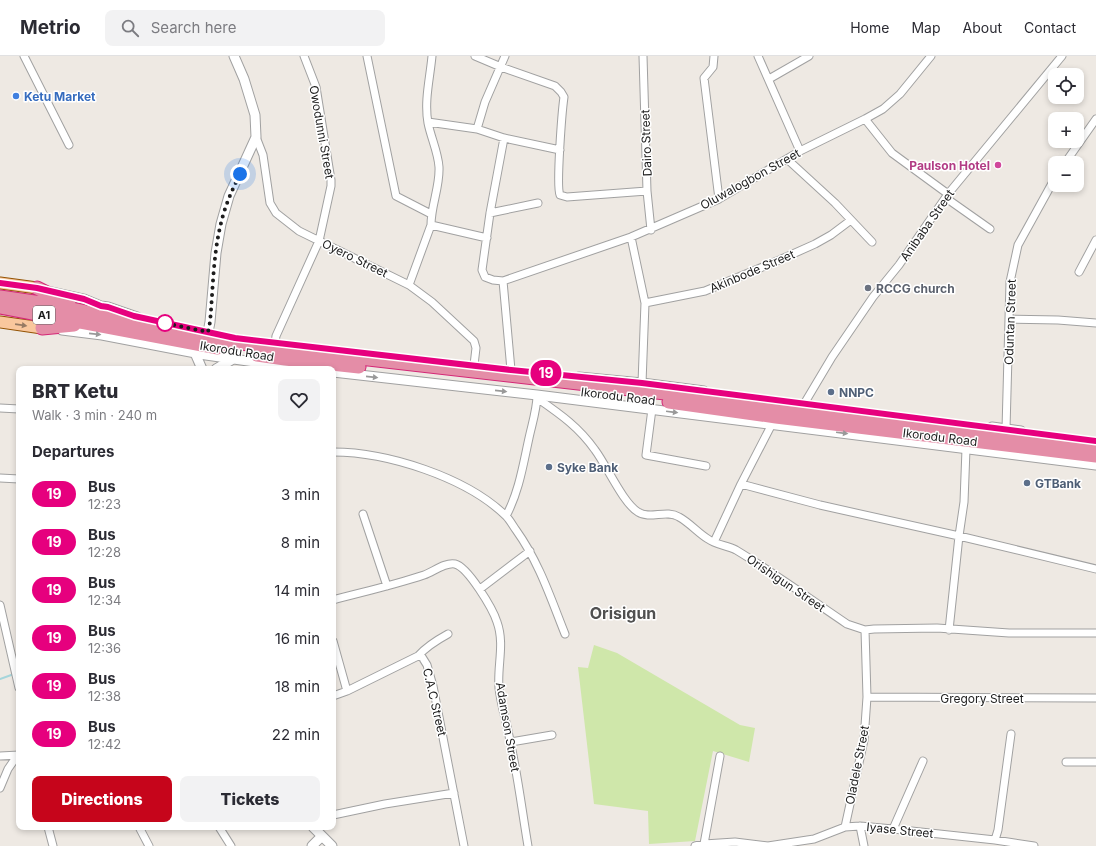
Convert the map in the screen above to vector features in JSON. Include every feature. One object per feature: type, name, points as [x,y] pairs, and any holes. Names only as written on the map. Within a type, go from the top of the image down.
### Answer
[{"type":"highway","points":[[37,288],[88,318]]},
{"type":"highway","name":"Ikorodu Road","points":[[0,297],[88,318],[198,351],[530,386],[1096,456]]},
{"type":"highway","name":"Ikorodu Road","points":[[0,307],[88,318],[272,348],[839,413],[1012,431],[1072,440],[1096,447]]},
{"type":"highway","points":[[42,328],[88,318]]},
{"type":"main road","name":"Ikorodu Road","points":[[0,283],[37,288]]},
{"type":"main road","name":"Ikorodu Road","points":[[0,322],[42,328]]},
{"type":"street","points":[[24,56],[69,145]]},
{"type":"street","points":[[208,332],[216,253],[221,224],[229,196],[256,138],[254,115],[244,79],[234,56]]},
{"type":"street","name":"Owodunni Street","points":[[274,343],[319,241],[332,180],[316,87],[304,56]]},
{"type":"street","points":[[367,56],[396,196],[431,214]]},
{"type":"street","points":[[409,284],[431,225],[431,214],[438,186],[438,158],[428,122],[426,102],[432,56]]},
{"type":"street","points":[[475,56],[501,67],[556,86],[561,92],[564,97],[558,189],[560,195],[567,197],[647,191]]},
{"type":"street","points":[[476,130],[485,102],[505,56]]},
{"type":"street","name":"Dairo Street","points":[[643,56],[647,191],[651,230]]},
{"type":"street","points":[[714,56],[713,67],[704,78],[719,199]]},
{"type":"street","points":[[758,56],[800,151]]},
{"type":"street","points":[[769,79],[809,56]]},
{"type":"street","name":"Oluwalogbon Street","points":[[503,280],[631,238],[719,199],[787,158],[865,119],[883,108],[900,94],[931,56]]},
{"type":"street","name":"Anibaba Street","points":[[804,404],[832,357],[873,297],[900,265],[947,196],[1062,56]]},
{"type":"street","points":[[865,119],[892,153],[990,229]]},
{"type":"street","points":[[1070,156],[1096,119]]},
{"type":"street","points":[[428,122],[476,130],[504,138],[560,150]]},
{"type":"street","name":"Oyero Street","points":[[256,138],[263,155],[270,203],[276,213],[299,231],[409,284],[432,302],[474,341],[476,348],[474,365]]},
{"type":"street","points":[[504,138],[490,213],[482,270],[485,277],[493,280],[503,280],[511,370]]},
{"type":"street","points":[[787,158],[835,202],[872,242]]},
{"type":"street","name":"Oduntan Street","points":[[1012,431],[1009,319],[1010,282],[1018,245],[1048,191]]},
{"type":"street","points":[[490,213],[538,203]]},
{"type":"street","name":"Akinbode Street","points":[[645,303],[705,291],[777,262],[831,235],[851,220]]},
{"type":"street","points":[[431,225],[487,238]]},
{"type":"street","points":[[631,238],[645,303],[642,383]]},
{"type":"street","points":[[1079,272],[1096,240]]},
{"type":"street","name":"Ikorodu Road","points":[[37,288],[84,299],[134,316],[235,338],[511,370],[642,383],[1012,431]]},
{"type":"street","points":[[1009,319],[1058,320],[1096,323]]},
{"type":"street","name":"Ikorodu Road","points":[[42,328],[102,335],[198,351],[233,359],[281,366]]},
{"type":"street","points":[[198,351],[201,366]]},
{"type":"street","points":[[221,366],[233,359]]},
{"type":"street","name":"Ikorodu Road","points":[[336,372],[652,409],[1096,465]]},
{"type":"street","points":[[506,516],[515,497],[533,422],[537,396]]},
{"type":"street","name":"Orishigun Street","points":[[537,396],[570,421],[582,433],[608,469],[623,497],[638,513],[644,515],[667,513],[674,514],[683,519],[709,540],[733,548],[847,624],[865,630],[916,628],[1010,633],[1096,633]]},
{"type":"street","points":[[0,408],[16,409]]},
{"type":"street","points":[[652,409],[646,455],[706,466]]},
{"type":"street","points":[[714,542],[741,484],[772,424]]},
{"type":"street","name":"Ikorodu Road","points":[[1072,440],[1096,441]]},
{"type":"street","points":[[949,630],[964,502],[966,449]]},
{"type":"street","points":[[336,452],[363,453],[412,464],[457,483],[474,492],[506,516],[530,551],[565,634]]},
{"type":"street","points":[[0,478],[16,479]]},
{"type":"street","points":[[741,484],[820,505],[959,536],[1096,569]]},
{"type":"street","points":[[336,599],[387,586],[363,514]]},
{"type":"street","points":[[480,589],[530,551]]},
{"type":"street","name":"Adamson Street","points":[[387,586],[423,575],[448,564],[456,564],[464,570],[480,589],[497,621],[500,633],[500,700],[511,742],[528,846]]},
{"type":"street","points":[[0,609],[16,675]]},
{"type":"street","name":"Oladele Street","points":[[844,828],[864,740],[867,697],[865,630]]},
{"type":"street","points":[[418,656],[425,648],[448,634]]},
{"type":"street","points":[[336,653],[346,691]]},
{"type":"street","name":"C.A.C Street","points":[[336,695],[418,656],[422,656],[425,660],[430,675],[464,846]]},
{"type":"street","name":"Gregory Street","points":[[867,697],[1096,698]]},
{"type":"street","points":[[996,840],[1010,734]]},
{"type":"street","points":[[511,742],[552,736]]},
{"type":"street","points":[[0,756],[16,756]]},
{"type":"street","points":[[695,846],[704,844],[720,756]]},
{"type":"street","points":[[0,788],[8,769],[16,759]]},
{"type":"street","points":[[893,828],[923,761]]},
{"type":"street","points":[[1066,762],[1096,762]]},
{"type":"street","points":[[336,814],[385,804],[454,793]]},
{"type":"street","points":[[860,826],[864,846]]},
{"type":"street","name":"Iyase Street","points":[[704,844],[735,842],[768,846],[814,839],[844,828],[860,826],[893,828],[1034,846]]},
{"type":"street","points":[[49,830],[53,846]]},
{"type":"street","points":[[141,830],[149,846]]},
{"type":"street","points":[[221,830],[231,846]]},
{"type":"street","points":[[312,846],[322,831]]},
{"type":"street","points":[[322,831],[332,846]]},
{"type":"street","points":[[322,831],[339,846]]},
{"type":"green space","points":[[594,645],[617,653],[740,725],[755,728],[749,762],[713,751],[695,841],[649,844],[648,811],[594,804],[578,667],[588,668]]},
{"type":"waterway","points":[[0,679],[14,674]]},
{"type":"bus line","name":"19","points":[[0,283],[37,288],[84,299],[134,316],[235,338],[511,370],[642,383],[1096,441]]},
{"type":"place","name":"Ketu Market","points":[[16,96]]},
{"type":"place","name":"Paulson Hotel","points":[[998,165]]},
{"type":"place","name":"RCCG church","points":[[868,288]]},
{"type":"place","name":"NNPC","points":[[831,392]]},
{"type":"place","name":"Syke Bank","points":[[549,467]]},
{"type":"place","name":"GTBank","points":[[1027,483]]},
{"type":"district","name":"Orisigun","points":[[623,613]]},
{"type":"route","points":[[165,323],[159,322],[208,332],[216,253],[221,224],[229,196],[240,174]]}]
